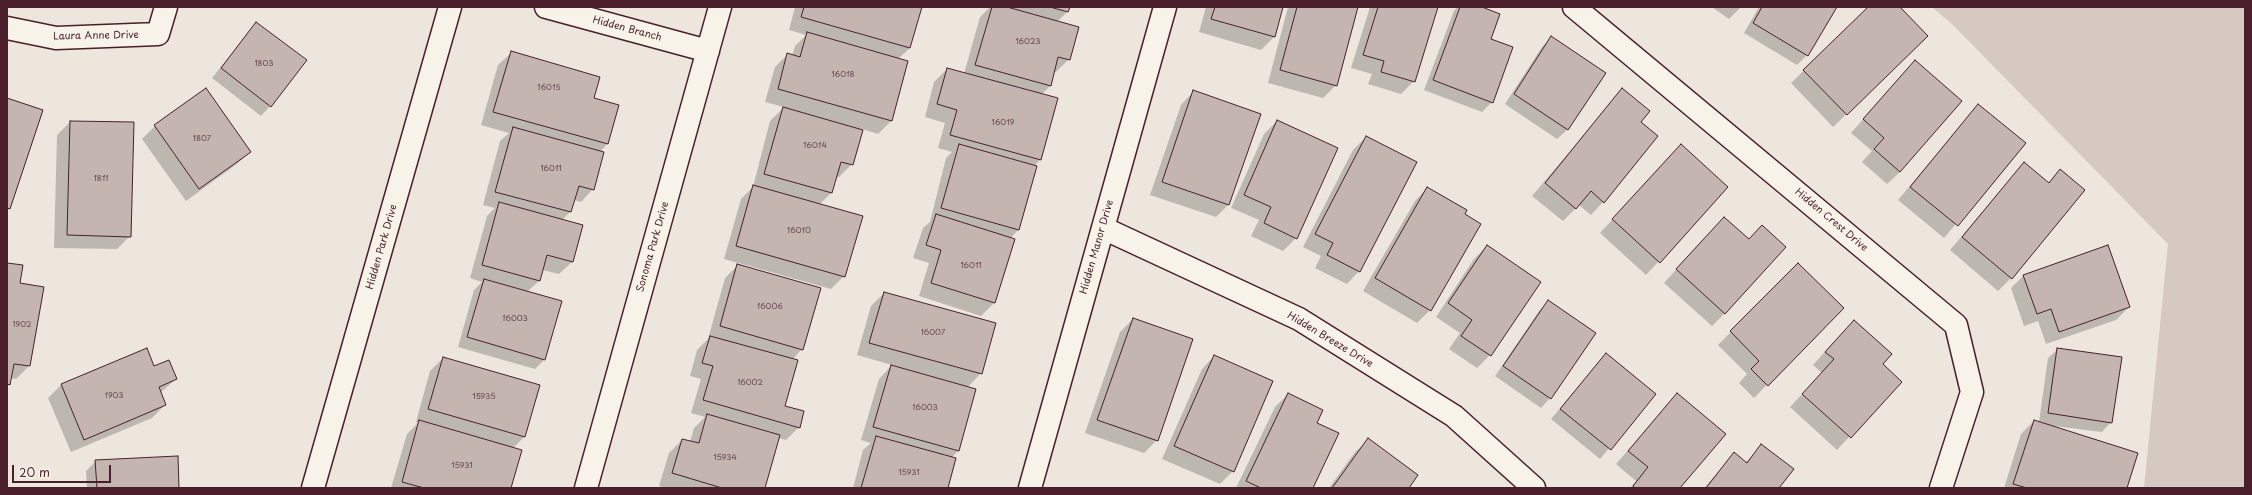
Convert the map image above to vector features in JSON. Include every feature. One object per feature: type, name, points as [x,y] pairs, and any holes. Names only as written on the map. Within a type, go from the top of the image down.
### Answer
[{"type":"street","name":"Laura Anne Drive","points":[[7,28],[56,38],[158,34],[166,7]]},
{"type":"street","name":"Hidden Park Drive","points":[[313,488],[450,7]]},
{"type":"street","name":"Hidden Branch","points":[[546,7],[708,51]]},
{"type":"street","name":"Sonoma Park Drive","points":[[586,488],[720,7]]},
{"type":"street","name":"Hidden Manor Drive","points":[[1030,488],[1165,7]]},
{"type":"street","name":"Hidden Crest Drive","points":[[1574,7],[1956,325],[1972,392],[1942,488]]},
{"type":"street","name":"Hidden Breeze Drive","points":[[1103,228],[1299,319],[1454,416],[1534,488]]},
{"type":"shaded area","points":[[1932,7],[2245,7],[2245,488],[2144,488],[2168,244],[1952,24]]},
{"type":"building","points":[[804,7],[922,7],[910,48],[801,17]]},
{"type":"building","points":[[992,7],[1007,7],[1079,27],[1070,60],[1058,57],[1051,86],[975,65]]},
{"type":"building","points":[[1050,7],[1070,7],[1068,12]]},
{"type":"building","points":[[1215,7],[1283,7],[1275,37],[1211,19]]},
{"type":"building","points":[[1297,7],[1358,7],[1337,86],[1280,70]]},
{"type":"building","points":[[1378,7],[1438,7],[1415,82],[1381,72],[1384,61],[1363,55]]},
{"type":"building","points":[[1460,7],[1482,7],[1500,14],[1491,39],[1513,47],[1493,103],[1433,80]]},
{"type":"building","points":[[1762,7],[1837,7],[1808,56],[1753,23]]},
{"type":"building","points":[[1868,7],[1900,7],[1928,36],[1847,115],[1803,70]]},
{"type":"building","points":[[256,22],[307,60],[271,107],[221,68]]},
{"type":"building","points":[[807,32],[908,61],[892,121],[778,89],[787,53],[800,57]]},
{"type":"building","points":[[1551,36],[1606,73],[1568,130],[1514,94]]},
{"type":"building","points":[[511,51],[600,77],[594,98],[619,105],[608,144],[493,112]]},
{"type":"building","points":[[1915,60],[1962,101],[1900,172],[1874,149],[1884,138],[1863,119]]},
{"type":"building","points":[[947,68],[1058,98],[1041,160],[950,135],[957,110],[937,104]]},
{"type":"building","points":[[206,88],[251,152],[199,189],[154,125]]},
{"type":"building","points":[[1622,88],[1650,111],[1641,122],[1658,136],[1604,203],[1591,191],[1576,209],[1545,183]]},
{"type":"building","points":[[1193,90],[1261,114],[1229,205],[1162,182]]},
{"type":"building","points":[[7,98],[43,110],[10,209],[7,208]]},
{"type":"building","points":[[1978,104],[2026,143],[1958,226],[1910,187]]},
{"type":"building","points":[[783,107],[863,130],[853,165],[841,162],[832,193],[764,174]]},
{"type":"building","points":[[1277,120],[1338,148],[1297,239],[1264,223],[1271,207],[1244,195]]},
{"type":"building","points":[[70,121],[134,122],[131,237],[67,235]]},
{"type":"building","points":[[513,127],[604,152],[594,190],[579,186],[571,212],[495,192]]},
{"type":"building","points":[[1366,136],[1417,162],[1360,272],[1327,255],[1333,243],[1315,234]]},
{"type":"building","points":[[959,144],[1037,166],[1019,230],[941,208]]},
{"type":"building","points":[[1681,144],[1728,187],[1660,263],[1612,219]]},
{"type":"building","points":[[2024,162],[2049,183],[2060,169],[2085,190],[2012,279],[1962,237]]},
{"type":"building","points":[[753,185],[863,216],[845,277],[736,246]]},
{"type":"building","points":[[1427,187],[1467,210],[1465,214],[1481,224],[1431,311],[1375,278]]},
{"type":"building","points":[[499,202],[583,225],[573,262],[547,255],[540,281],[482,265]]},
{"type":"building","points":[[936,214],[1015,239],[995,303],[931,283],[941,250],[926,245]]},
{"type":"building","points":[[1724,217],[1749,239],[1762,225],[1786,247],[1725,314],[1676,269]]},
{"type":"building","points":[[1487,245],[1541,282],[1491,356],[1461,336],[1472,320],[1448,303]]},
{"type":"building","points":[[2108,245],[2130,307],[2059,332],[2051,309],[2037,314],[2023,275]]},
{"type":"building","points":[[7,263],[23,265],[20,283],[44,287],[30,366],[14,364],[10,385],[7,384]]},
{"type":"building","points":[[1798,263],[1844,308],[1768,386],[1751,369],[1759,361],[1730,331]]},
{"type":"building","points":[[737,264],[821,288],[803,350],[720,326]]},
{"type":"building","points":[[484,279],[562,301],[545,360],[467,337]]},
{"type":"building","points":[[884,292],[996,323],[982,374],[869,343]]},
{"type":"building","points":[[1548,300],[1596,333],[1551,399],[1503,366]]},
{"type":"building","points":[[1133,318],[1193,339],[1158,441],[1097,420]]},
{"type":"building","points":[[1854,320],[1892,354],[1883,364],[1902,382],[1851,438],[1802,394],[1834,359],[1825,352]]},
{"type":"building","points":[[710,336],[798,360],[785,406],[804,411],[800,428],[703,400],[713,366],[702,363]]},
{"type":"building","points":[[147,348],[154,366],[169,360],[177,379],[159,387],[166,405],[84,440],[61,384]]},
{"type":"building","points":[[2057,348],[2122,357],[2112,423],[2048,413]]},
{"type":"building","points":[[1606,353],[1656,394],[1611,450],[1560,409]]},
{"type":"building","points":[[1214,355],[1273,381],[1234,472],[1174,446]]},
{"type":"building","points":[[443,357],[540,385],[525,437],[428,409]]},
{"type":"building","points":[[891,365],[976,389],[959,451],[873,427]]},
{"type":"building","points":[[1288,393],[1323,410],[1317,423],[1339,433],[1313,488],[1261,488],[1246,481]]},
{"type":"building","points":[[1677,393],[1726,434],[1680,488],[1635,488],[1633,486],[1648,467],[1628,451]]},
{"type":"building","points":[[707,414],[780,435],[765,488],[722,488],[672,473],[682,439],[699,443]]},
{"type":"building","points":[[419,420],[522,450],[511,488],[424,488],[402,482]]},
{"type":"building","points":[[2034,420],[2138,453],[2127,488],[2027,488],[2013,484]]},
{"type":"building","points":[[876,436],[956,458],[948,488],[861,488]]},
{"type":"building","points":[[1368,438],[1418,475],[1409,488],[1332,488]]},
{"type":"building","points":[[1761,444],[1794,469],[1779,488],[1706,488],[1734,452],[1747,463]]},
{"type":"building","points":[[178,456],[179,488],[97,488],[95,460]]}]
